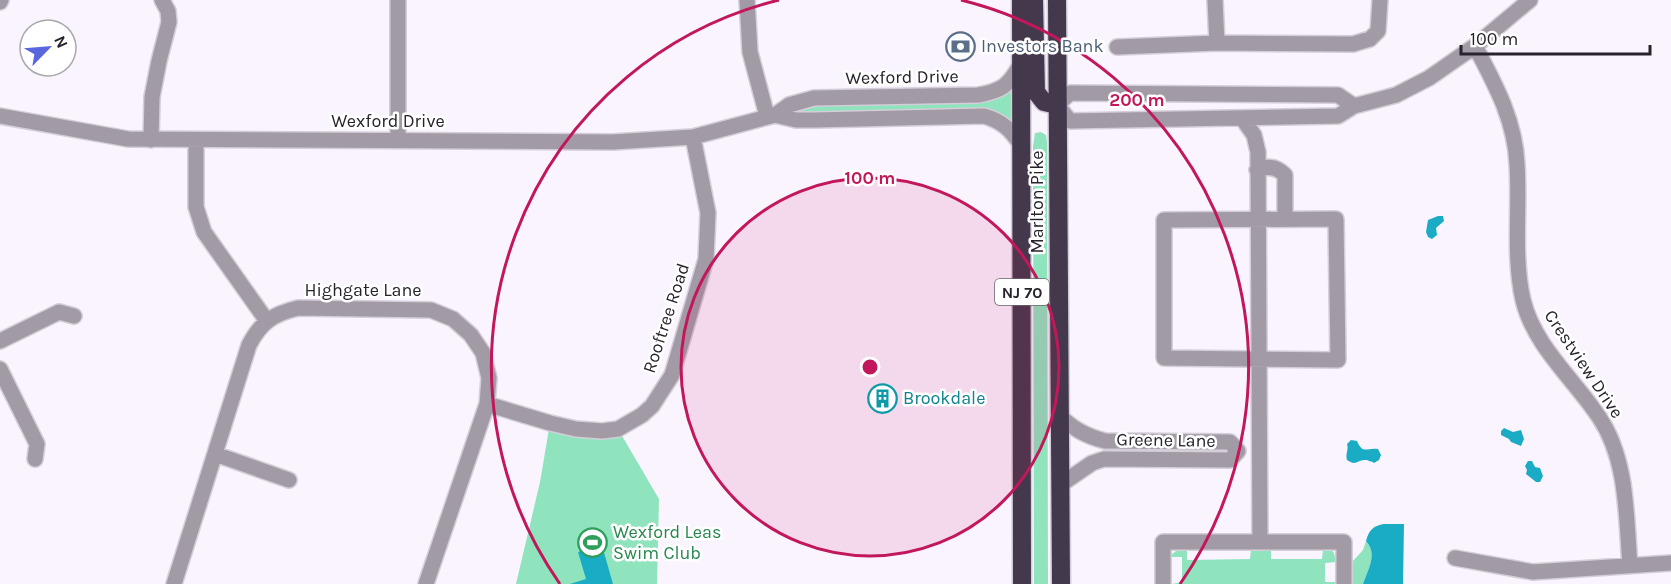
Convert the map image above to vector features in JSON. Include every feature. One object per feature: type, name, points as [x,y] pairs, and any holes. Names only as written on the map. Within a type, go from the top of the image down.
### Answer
[{"type":"highway","name":"Marlton Pike","points":[[1021,0],[1022,584]]},
{"type":"highway","points":[[1034,0],[1036,92],[1044,102],[1057,105]]},
{"type":"highway","name":"Marlton Pike","points":[[1057,0],[1060,584]]},
{"type":"street","points":[[151,140],[152,97],[170,17],[166,4],[162,0]]},
{"type":"street","points":[[398,0],[398,140]]},
{"type":"street","points":[[747,0],[750,52],[771,116]]},
{"type":"street","points":[[1215,0],[1217,43]]},
{"type":"street","points":[[1117,47],[1217,43],[1353,44],[1370,39],[1378,31],[1380,0]]},
{"type":"street","points":[[1354,106],[1338,96],[1082,93],[1070,93],[1057,105],[1070,121],[1338,116],[1354,106],[1396,95],[1429,78],[1475,46],[1530,0]]},
{"type":"street","name":"Crestview Drive","points":[[1475,46],[1498,88],[1510,121],[1517,163],[1518,264],[1523,302],[1534,328],[1553,357],[1600,418],[1615,449],[1622,474],[1630,566]]},
{"type":"street","name":"Wexford Drive","points":[[0,116],[98,135],[151,140],[613,142],[693,137],[771,116],[789,105],[814,98],[992,92],[1004,88],[1014,78],[1020,65]]},
{"type":"street","name":"Wexford Drive","points":[[771,116],[796,120],[984,116],[1004,125],[1021,145]]},
{"type":"street","points":[[1242,118],[1257,143],[1260,542]]},
{"type":"street","name":"Rooftree Road","points":[[487,404],[550,423],[576,429],[602,431],[618,429],[642,415],[652,406],[672,375],[706,259],[708,213],[693,137]]},
{"type":"street","points":[[196,141],[196,207],[204,232],[267,321]]},
{"type":"street","points":[[1257,170],[1275,168],[1285,175],[1285,219]]},
{"type":"street","points":[[1285,219],[1336,219],[1338,360],[1164,358],[1164,220],[1285,219]]},
{"type":"street","name":"Highgate Lane","points":[[174,584],[249,345],[256,331],[267,321],[298,308],[431,310],[453,319],[471,335],[483,353],[489,378],[487,404],[426,584]]},
{"type":"street","points":[[0,341],[60,312],[74,316]]},
{"type":"street","points":[[0,369],[37,444],[35,459]]},
{"type":"street","name":"Greene Lane","points":[[1059,415],[1072,428],[1105,441],[1230,442],[1238,451],[1259,451]]},
{"type":"street","name":"Greene Lane","points":[[1060,485],[1092,463],[1104,459],[1230,460],[1238,451]]},
{"type":"street","points":[[215,454],[290,480]]},
{"type":"street","points":[[1163,584],[1163,542],[1344,542],[1344,584]]},
{"type":"street","points":[[1455,558],[1533,572],[1671,563]]},
{"type":"green space","points":[[1014,78],[1021,145],[994,119],[796,120],[789,105],[978,95]]},
{"type":"green space","points":[[1041,132],[1046,135],[1047,142],[1048,584],[1034,584],[1033,146],[1035,133]]},
{"type":"green space","name":"Wexford Leas Swim Club","points":[[550,423],[618,429],[659,499],[657,584],[516,584],[540,482]]},
{"type":"green space","points":[[1366,541],[1370,546],[1372,556],[1369,567],[1363,584],[1351,584],[1352,562],[1363,550]]},
{"type":"green space","points":[[1179,549],[1187,549],[1187,560],[1250,559],[1251,549],[1271,549],[1271,559],[1322,559],[1323,549],[1331,550],[1336,562],[1325,563],[1325,582],[1336,582],[1336,584],[1172,584],[1182,582],[1182,557],[1172,557],[1172,554]]},
{"type":"water","points":[[1443,216],[1444,221],[1436,228],[1437,235],[1432,239],[1426,232],[1428,220]]},
{"type":"water","points":[[1504,428],[1513,432],[1521,430],[1524,439],[1521,446],[1501,435]]},
{"type":"water","points":[[1351,440],[1357,441],[1363,449],[1378,449],[1381,455],[1379,460],[1374,463],[1363,460],[1353,463],[1347,460],[1347,444]]},
{"type":"water","points":[[1528,461],[1532,461],[1535,467],[1540,468],[1543,476],[1540,482],[1536,482],[1526,474],[1525,466]]},
{"type":"water","points":[[1384,524],[1404,524],[1403,584],[1363,584],[1372,556],[1370,546],[1366,541],[1367,537],[1372,529]]},
{"type":"water","points":[[605,544],[606,547],[603,549],[613,584],[570,584],[586,579],[578,552]]},
{"type":"place","name":"Investors Bank","points":[[960,46]]},
{"type":"place","name":"Brookdale","points":[[882,398]]},
{"type":"place","name":"Wexford Leas Swim Club","points":[[592,542]]}]
